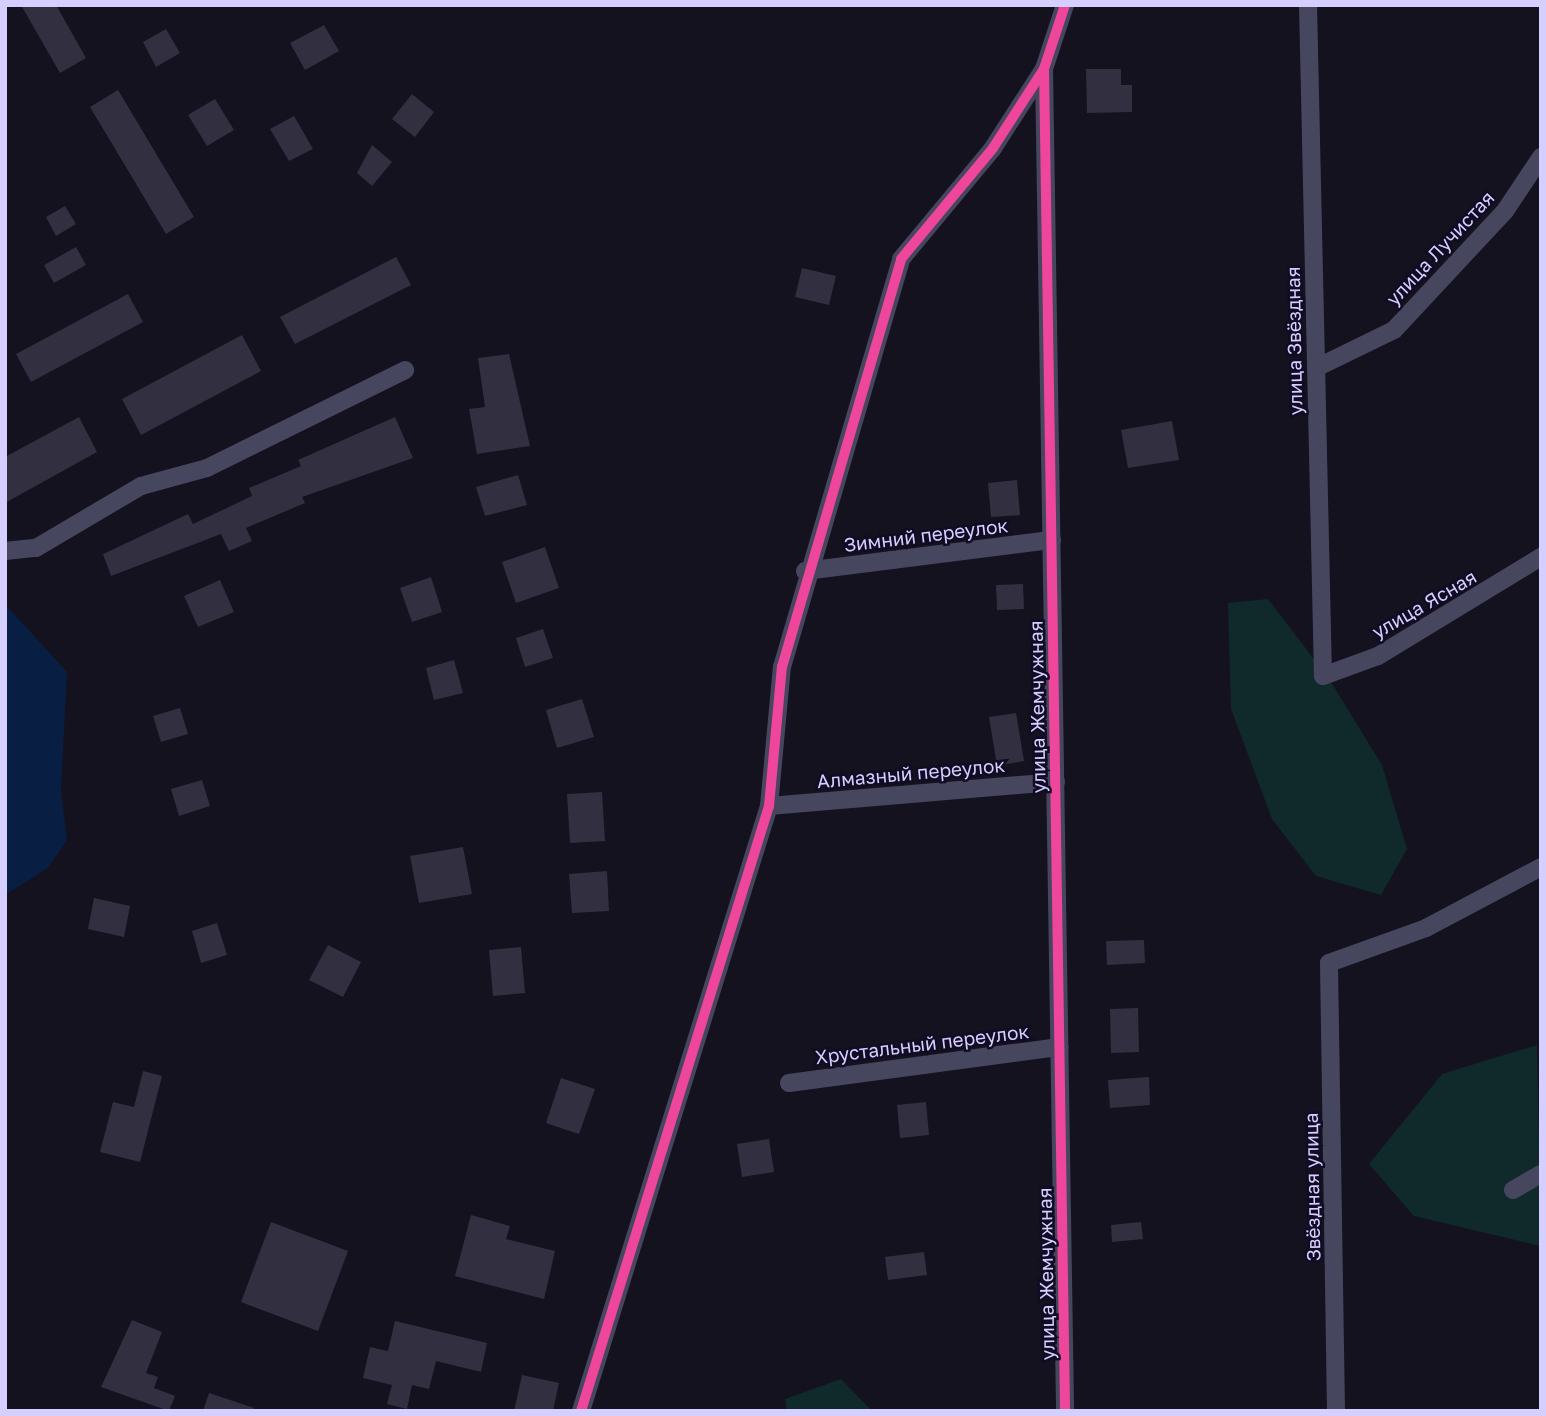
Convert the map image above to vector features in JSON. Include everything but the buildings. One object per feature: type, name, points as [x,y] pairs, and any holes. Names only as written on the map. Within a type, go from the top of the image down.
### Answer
[{"type":"street","name":"улица Жемчужная","points":[[1065,5],[1044,69],[1065,1411]]},
{"type":"street","name":"улица Звёздная","points":[[1308,5],[1323,676]]},
{"type":"street","points":[[581,1411],[769,806],[782,667],[805,571],[901,259],[993,148],[1044,69]]},
{"type":"street","name":"улица Лучистая","points":[[1316,368],[1394,330],[1505,211],[1541,157]]},
{"type":"street","points":[[5,551],[36,548],[141,486],[207,468],[405,370]]},
{"type":"street","name":"Зимний переулок","points":[[805,571],[1052,540]]},
{"type":"street","name":"улица Ясная","points":[[1323,676],[1378,656],[1541,557]]},
{"type":"street","name":"Алмазный переулок","points":[[769,806],[1056,782]]},
{"type":"street","name":"Звёздная улица","points":[[1336,1411],[1329,962],[1426,928],[1541,867]]},
{"type":"street","name":"Хрустальный переулок","points":[[789,1083],[1060,1047]]},
{"type":"street","points":[[1513,1189],[1541,1174]]},
{"type":"green space","points":[[1268,599],[1329,679],[1382,765],[1407,849],[1381,895],[1316,876],[1272,819],[1231,709],[1228,603]]},
{"type":"green space","points":[[1537,1045],[1541,1246],[1414,1216],[1369,1164],[1442,1074]]},
{"type":"green space","points":[[841,1379],[872,1411],[787,1411],[785,1399]]},
{"type":"water","points":[[5,604],[67,672],[61,790],[67,840],[48,868],[5,895]]},
{"type":"cycle path","points":[[1065,5],[1044,69],[1065,1411]]},
{"type":"cycle path","points":[[581,1411],[769,806],[782,667],[901,259],[993,148],[1044,69]]}]
